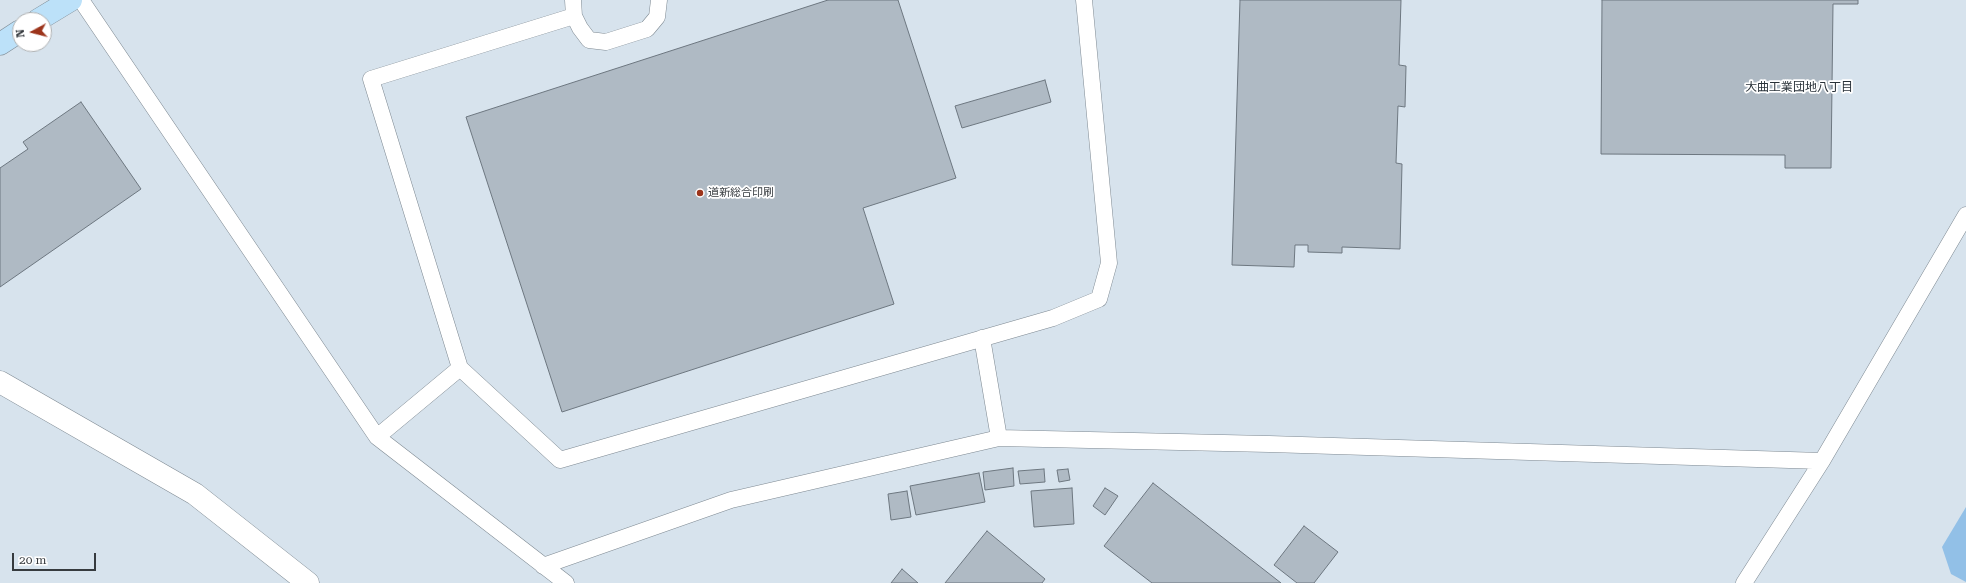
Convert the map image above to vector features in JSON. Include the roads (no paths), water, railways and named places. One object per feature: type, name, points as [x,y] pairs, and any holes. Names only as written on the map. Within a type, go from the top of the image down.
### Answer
[{"type":"main road","points":[[51,12],[71,0]]},
{"type":"main road","points":[[0,44],[12,36]]},
{"type":"street","points":[[0,382],[195,494],[308,583]]},
{"type":"lane","points":[[81,0],[377,438],[566,583]]},
{"type":"lane","points":[[659,0],[657,17],[647,29],[606,42],[590,40],[580,28],[574,8],[371,79],[460,368],[560,460],[1053,318],[1099,299],[1109,263],[1084,0]]},
{"type":"lane","points":[[1744,583],[1822,461],[1966,215]]},
{"type":"lane","points":[[982,338],[999,438]]},
{"type":"lane","points":[[377,438],[460,368]]},
{"type":"lane","points":[[543,566],[731,500],[999,438],[1285,444],[1822,461]]},
{"type":"place","name":"道新総合印刷","points":[[700,193]]},
{"type":"district","name":"大曲工業団地八丁目","points":[[1799,87]]}]
